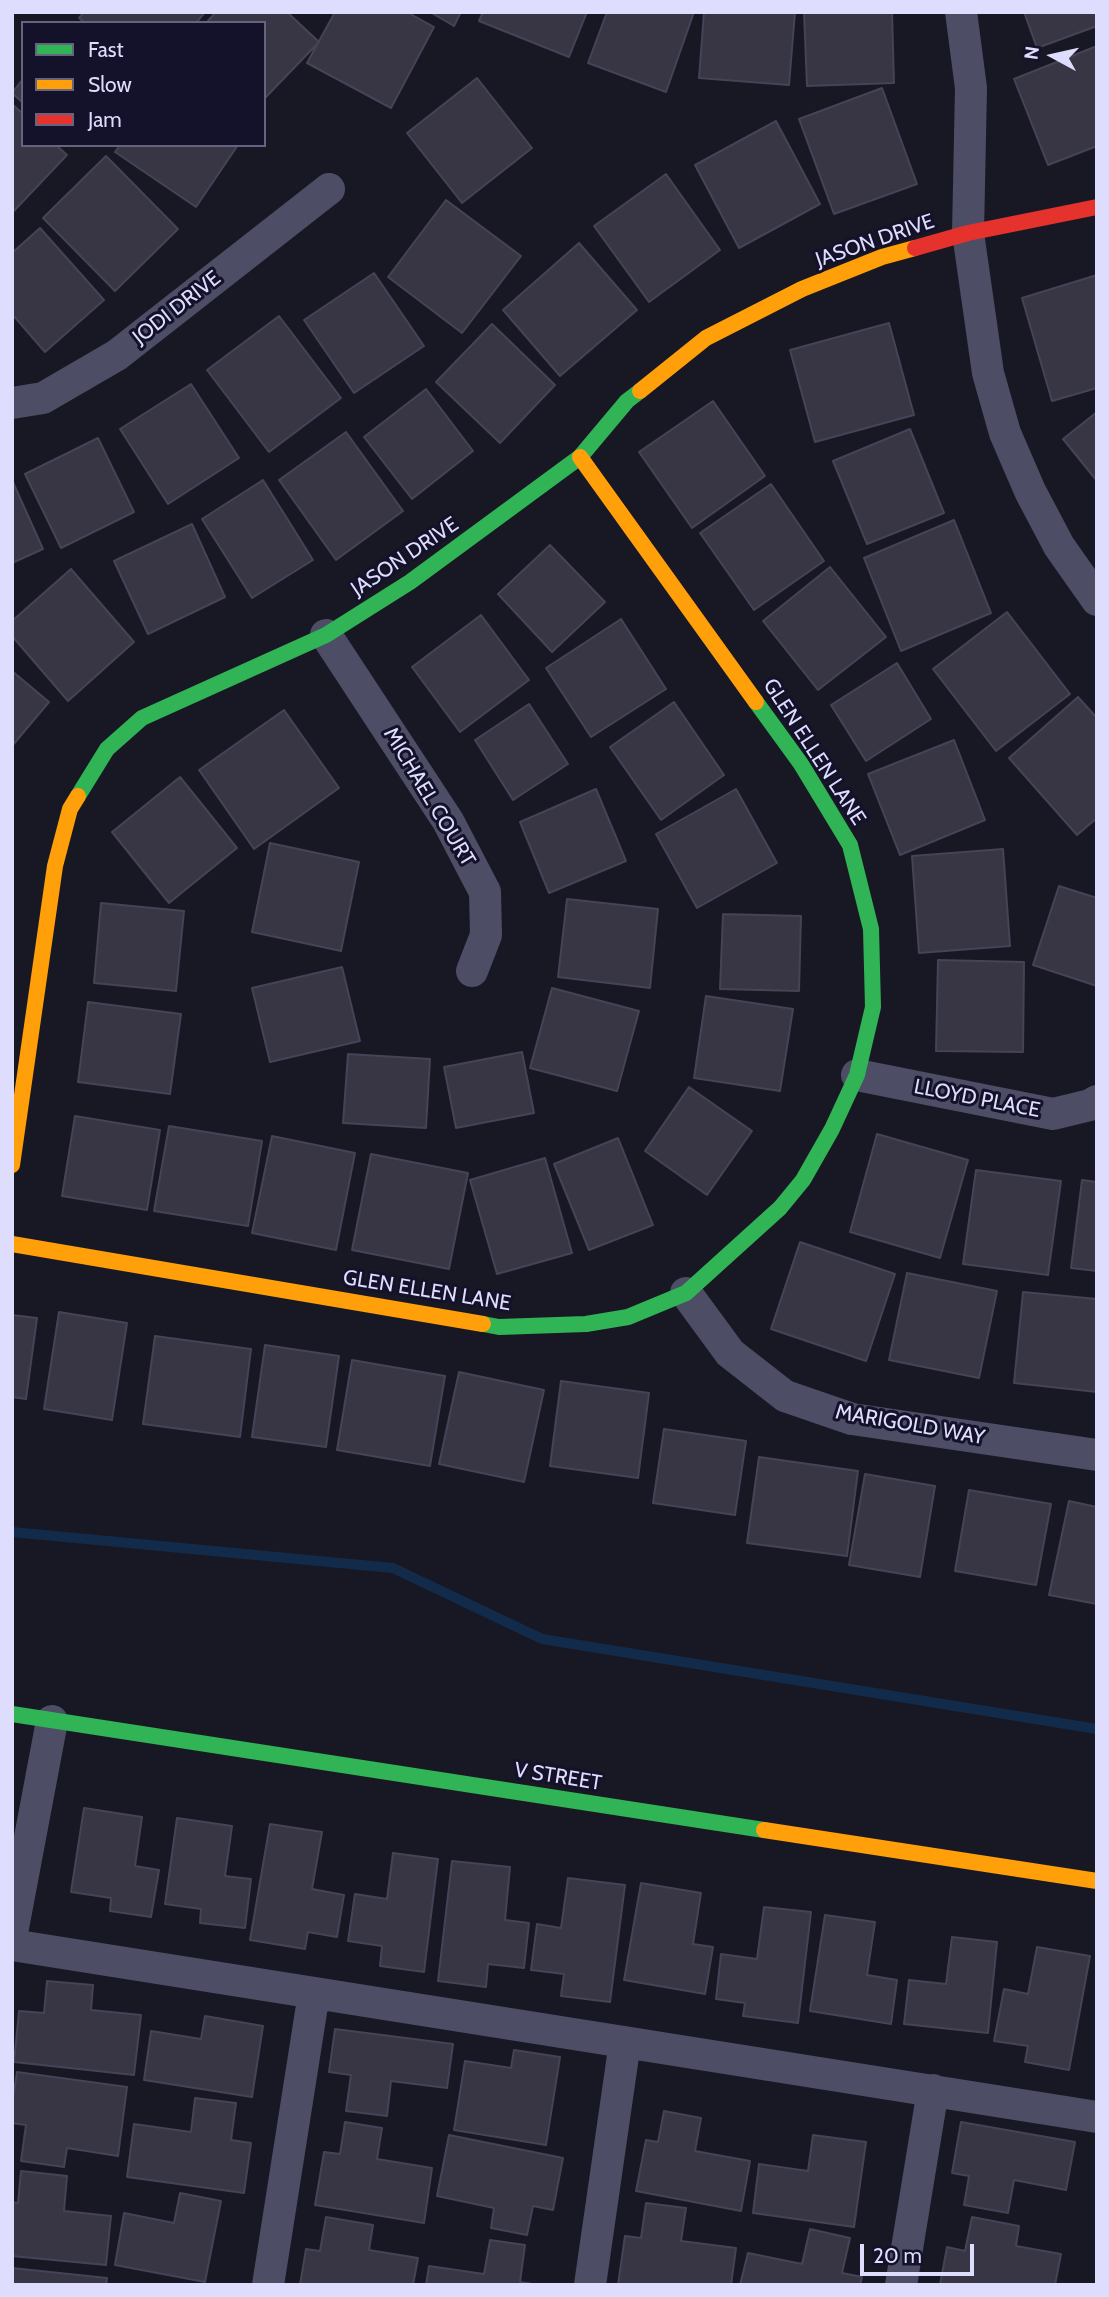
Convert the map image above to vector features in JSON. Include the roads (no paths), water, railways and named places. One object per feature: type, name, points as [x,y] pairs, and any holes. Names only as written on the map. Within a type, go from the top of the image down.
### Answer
[{"type":"street","points":[[961,12],[971,88],[968,233],[988,373],[1005,433],[1030,491],[1059,546],[1097,600]]},
{"type":"street","name":"JODI DRIVE","points":[[12,403],[43,398],[117,355],[329,189]]},
{"type":"street","name":"JASON DRIVE","points":[[12,1165],[55,866],[70,809],[107,749],[142,718],[326,635],[410,582],[580,457],[627,401],[706,338],[802,289],[882,257],[968,233],[1097,207]]},
{"type":"street","name":"GLEN ELLEN LANE","points":[[12,1244],[499,1327],[586,1324],[628,1317],[687,1293],[780,1208],[803,1180],[832,1129],[856,1075],[873,1007],[871,929],[850,845],[801,764],[580,457]]},
{"type":"street","name":"MICHAEL COURT","points":[[326,635],[448,821],[485,892],[486,935],[472,971]]},
{"type":"street","name":"LLOYD PLACE","points":[[856,1075],[1053,1114],[1097,1101]]},
{"type":"street","name":"MARIGOLD WAY","points":[[687,1293],[730,1353],[785,1396],[852,1419],[1097,1455]]},
{"type":"street","name":"V STREET","points":[[12,1714],[1097,1881]]},
{"type":"street","points":[[12,1933],[52,1721]]},
{"type":"street","points":[[12,1945],[1097,2117]]},
{"type":"street","points":[[268,2285],[314,1993]]},
{"type":"street","points":[[590,2285],[625,2042]]},
{"type":"street","points":[[901,2285],[933,2090]]},
{"type":"waterway","points":[[12,1532],[393,1568],[542,1639],[1097,1729]]}]
